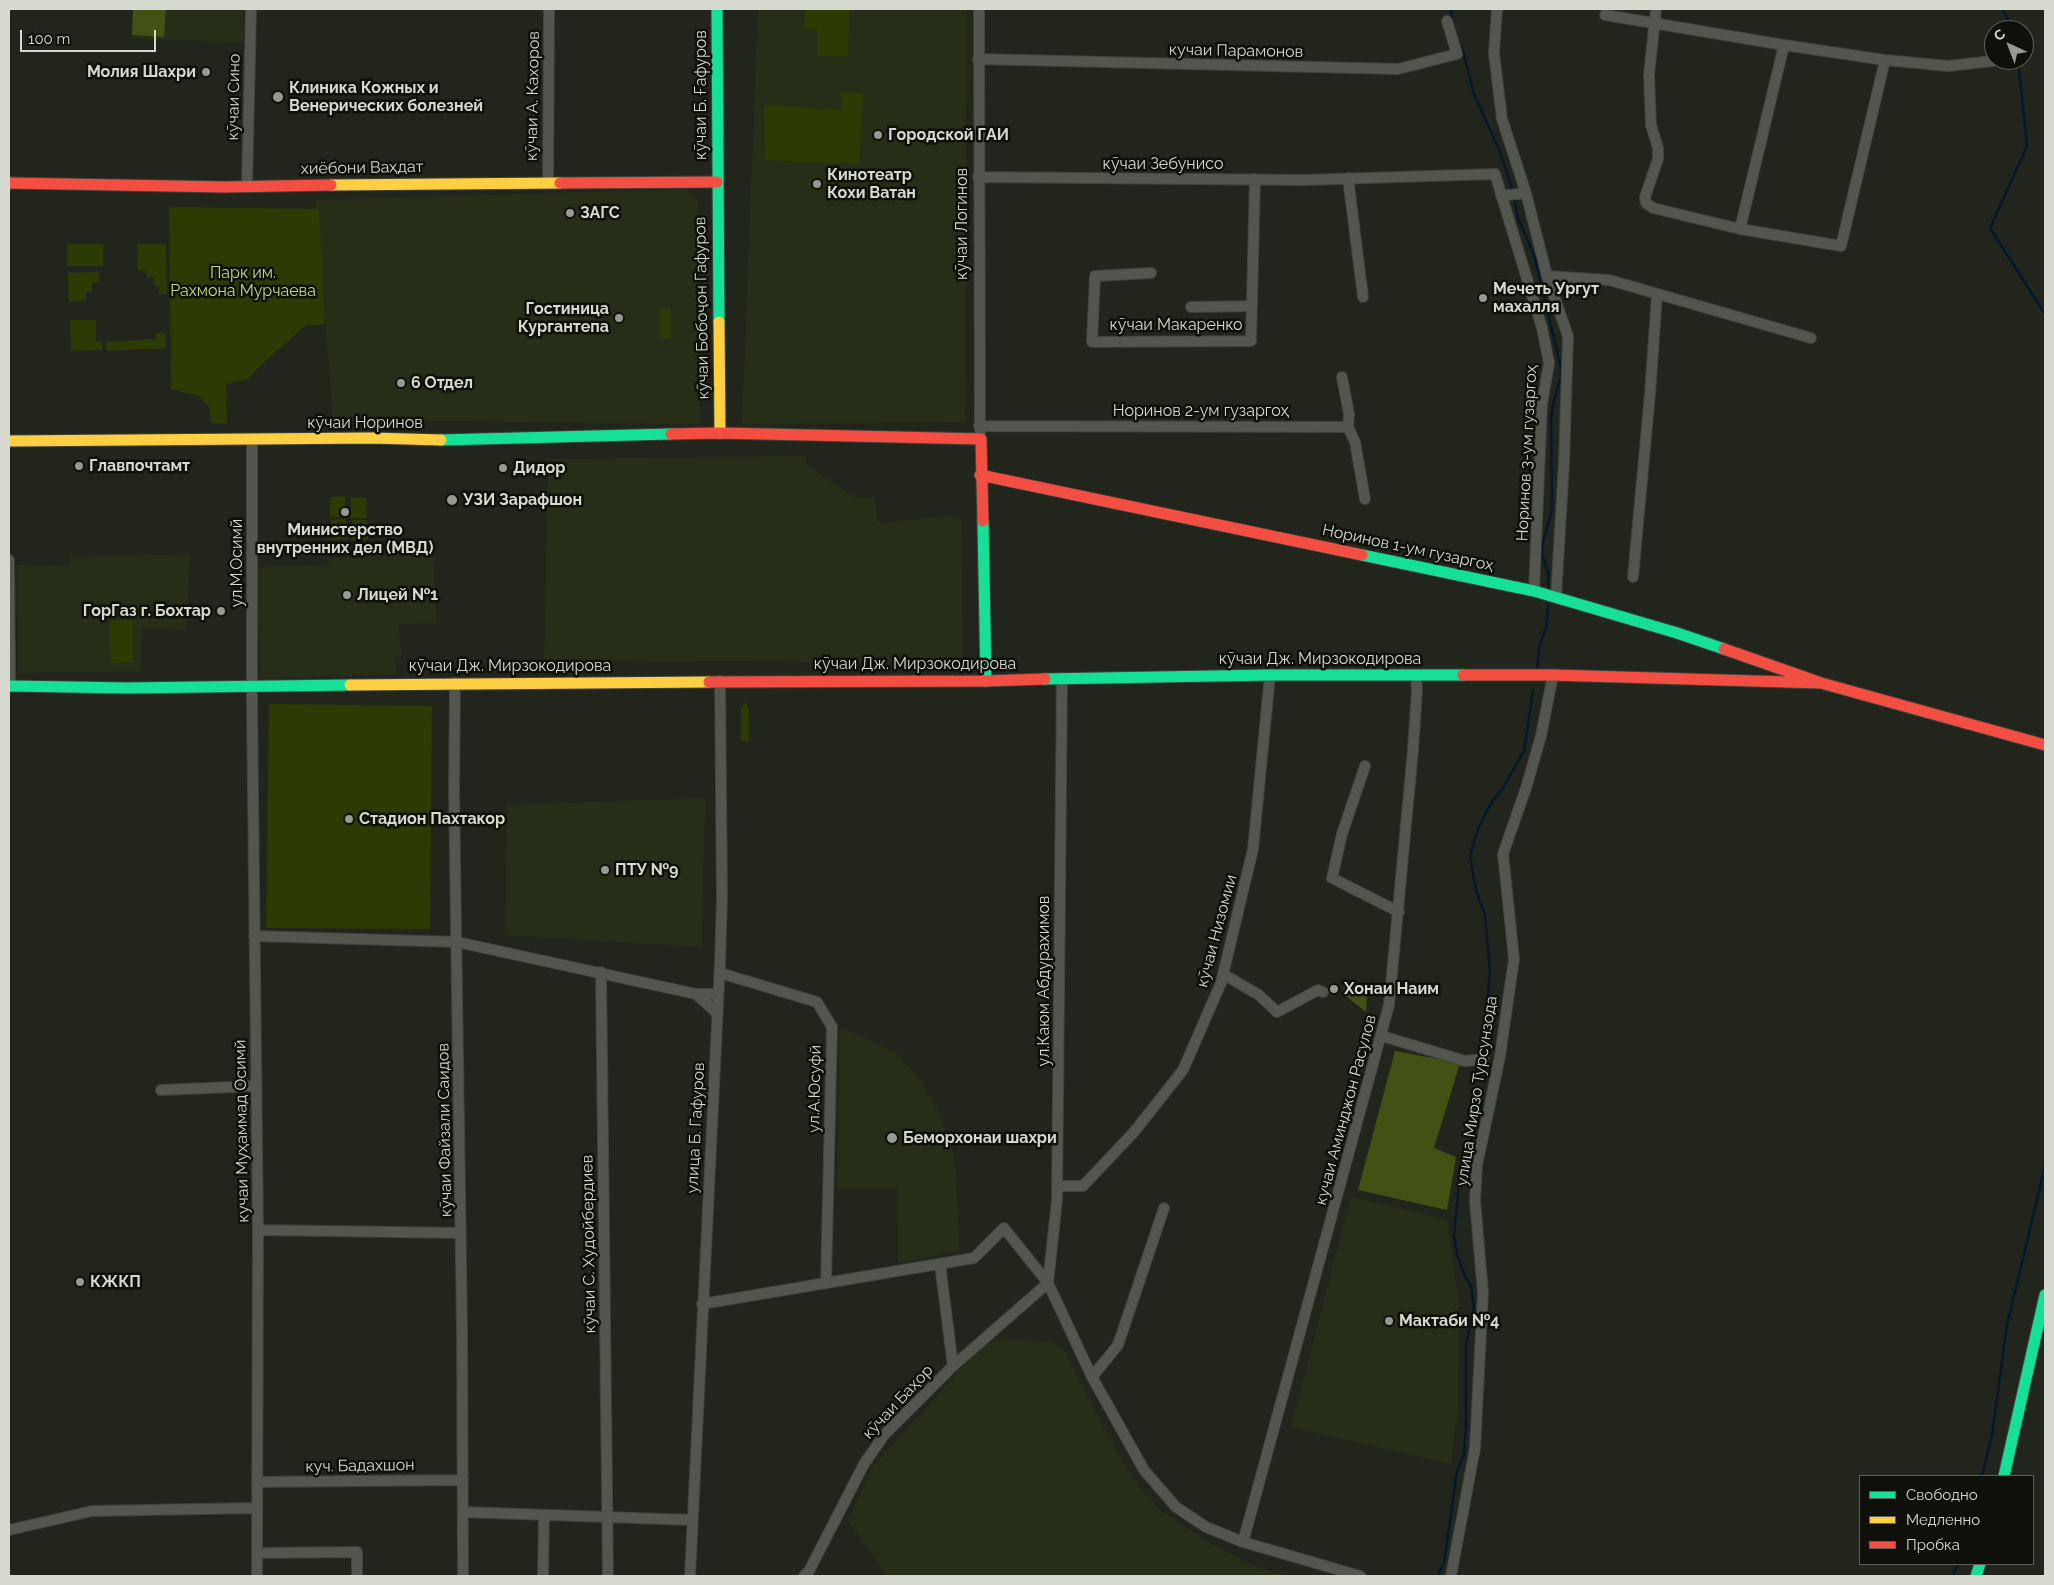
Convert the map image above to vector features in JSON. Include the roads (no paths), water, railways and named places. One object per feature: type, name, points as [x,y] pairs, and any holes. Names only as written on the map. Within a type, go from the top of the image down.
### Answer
[{"type":"street","name":"кӯчаи Сино","points":[[247,186],[250,9]]},
{"type":"street","name":"кӯчаи А. Кахоров","points":[[548,183],[549,9]]},
{"type":"street","name":"кӯчаи Б. Ғафуров","points":[[717,182],[718,9]]},
{"type":"street","name":"кӯчаи Логинов","points":[[979,9],[978,177],[981,439]]},
{"type":"street","points":[[1497,9],[1494,53],[1502,119],[1526,193],[1547,276],[1568,336],[1564,463],[1547,594]]},
{"type":"street","points":[[1656,9],[1649,75],[1651,125],[1658,148],[1658,159],[1645,197],[1646,203],[1653,208],[1740,229],[1841,246],[1885,60]]},
{"type":"street","points":[[1605,15],[1885,60],[1948,66],[1984,62]]},
{"type":"street","name":"кучаи Парамонов","points":[[978,59],[1398,70],[1457,54],[1447,21]]},
{"type":"street","points":[[1740,229],[1784,45]]},
{"type":"street","name":"кӯчаи Зебунисо","points":[[978,177],[1255,179],[1495,174]]},
{"type":"street","name":"Норинов 3-ум гузаргоҳ","points":[[1495,174],[1542,328],[1549,362],[1542,404],[1547,594]]},
{"type":"street","points":[[1348,178],[1363,297]]},
{"type":"street","name":"кӯчаи Макаренко","points":[[1151,273],[1095,276],[1092,342],[1252,341],[1255,179]]},
{"type":"street","name":"хиёбони Ваҳдат","points":[[9,183],[247,186],[417,183],[717,182]]},
{"type":"street","name":"кӯчаи Бобоҷон Гафуров","points":[[717,182],[720,433]]},
{"type":"street","points":[[1501,196],[1526,193]]},
{"type":"street","points":[[1547,276],[1609,280],[1811,338]]},
{"type":"street","points":[[1633,577],[1657,294]]},
{"type":"street","points":[[1191,307],[1252,306]]},
{"type":"street","points":[[1342,378],[1349,414],[1348,427],[1355,442],[1365,499]]},
{"type":"street","name":"Норинов 2-ум гузаргоҳ","points":[[980,426],[1348,427]]},
{"type":"street","name":"кӯчаи Норинов","points":[[9,441],[372,438],[434,440],[720,433],[981,439]]},
{"type":"street","points":[[981,439],[980,475],[986,681]]},
{"type":"street","name":"ул.М.Осимй","points":[[252,440],[253,686]]},
{"type":"street","name":"Норинов 1-ум гузаргоҳ","points":[[980,475],[1547,594],[1677,633],[1821,683]]},
{"type":"street","points":[[9,560],[9,686]]},
{"type":"street","name":"кӯчаи Дж. Мирзокодирова","points":[[9,686],[128,688],[455,683],[986,681],[1270,675],[1553,675],[1821,683]]},
{"type":"street","name":"кӯчаи Низомии","points":[[1058,1186],[1084,1186],[1134,1132],[1183,1070],[1222,983],[1253,849],[1270,675]]},
{"type":"street","name":"кучаи Аминджон Расулов","points":[[1243,1542],[1382,1036],[1392,990],[1417,690],[1416,675]]},
{"type":"street","name":"улица Мирзо Турсунзода","points":[[1451,1576],[1475,1448],[1484,1293],[1474,1202],[1477,1166],[1500,1056],[1514,958],[1503,854],[1526,788],[1541,736],[1553,675]]},
{"type":"street","name":"ул.Каюм Абдурахимов","points":[[1048,1284],[1058,1186],[1062,678]]},
{"type":"street","name":"улица Б. Гафуров","points":[[690,1576],[702,1304],[720,972],[722,898],[720,681]]},
{"type":"street","name":"кӯчаи Файзали Саидов","points":[[455,683],[454,790],[458,942],[463,1576]]},
{"type":"street","points":[[1821,683],[2045,745]]},
{"type":"street","name":"кучаи Муҳаммад Осимй","points":[[253,686],[258,1230],[257,1576]]},
{"type":"street","points":[[1365,766],[1342,834],[1332,878],[1398,912]]},
{"type":"street","points":[[254,936],[458,942],[696,994],[718,994]]},
{"type":"street","name":"кӯчаи С. Худойбердиев","points":[[601,972],[608,1576]]},
{"type":"street","name":"ул.А.Юсуфй","points":[[720,972],[817,1002],[832,1027],[826,1283]]},
{"type":"street","points":[[1223,974],[1258,995],[1277,1012],[1318,990],[1323,992]]},
{"type":"street","points":[[696,994],[718,1014]]},
{"type":"street","points":[[1382,1036],[1465,1061],[1484,1059]]},
{"type":"street","points":[[161,1090],[256,1086]]},
{"type":"street","points":[[1092,1377],[1118,1345],[1164,1208]]},
{"type":"street","points":[[702,1304],[974,1258],[1004,1228],[1048,1284],[1092,1377],[1144,1470],[1176,1507],[1206,1527],[1243,1542],[1360,1576]]},
{"type":"street","points":[[258,1230],[461,1233]]},
{"type":"street","points":[[940,1264],[953,1366]]},
{"type":"street","name":"кӯчаи Баҳор","points":[[810,1575],[864,1464],[884,1435],[953,1366],[1048,1284]]},
{"type":"street","points":[[2004,1475],[2045,1295]]},
{"type":"street","name":"куч. Бадахшон","points":[[257,1482],[463,1480]]},
{"type":"street","points":[[9,1530],[92,1511],[257,1508]]},
{"type":"street","points":[[463,1512],[692,1520]]},
{"type":"street","points":[[543,1576],[544,1516]]},
{"type":"street","points":[[257,1553],[357,1552],[357,1576]]},
{"type":"waterway","points":[[1451,9],[1453,25]]},
{"type":"waterway","points":[[2002,9],[2008,20]]},
{"type":"waterway","points":[[1458,42],[1464,54],[1474,94],[1500,152],[1513,191]]},
{"type":"waterway","points":[[2019,70],[2027,146],[1990,228],[2045,314]]},
{"type":"waterway","points":[[1514,196],[1518,218],[1535,258],[1562,373],[1551,418],[1552,510],[1542,546],[1542,556],[1548,572],[1549,590]]},
{"type":"waterway","points":[[1537,671],[1539,647],[1546,628],[1549,600]]},
{"type":"waterway","points":[[1491,1079],[1485,1028],[1490,971],[1485,915],[1476,890],[1470,856],[1485,814],[1503,788],[1524,751],[1533,691]]},
{"type":"waterway","points":[[1438,1576],[1444,1563],[1457,1471],[1464,1455],[1466,1345],[1474,1306],[1471,1286],[1457,1255],[1454,1235],[1460,1174],[1465,1156],[1471,1144],[1471,1130],[1487,1097]]},
{"type":"waterway","points":[[1982,1475],[1992,1435],[2007,1325],[2045,1166]]},
{"type":"waterway","points":[[1953,1576],[1958,1565]]},
{"type":"place","name":"Молия Шахри","points":[[206,72]]},
{"type":"place","name":"Клиника Кожных и Венерических болезней","points":[[278,97]]},
{"type":"place","name":"Городской ГАИ","points":[[878,135]]},
{"type":"place","name":"Кинотеатр Кохи Ватан","points":[[817,184]]},
{"type":"place","name":"ЗАГС","points":[[570,213]]},
{"type":"place","name":"Мечеть Ургут махалля","points":[[1483,298]]},
{"type":"place","name":"Гостиница Кургантепа","points":[[619,318]]},
{"type":"place","name":"6 Отдел","points":[[401,383]]},
{"type":"place","name":"Главпочтамт","points":[[79,466]]},
{"type":"place","name":"Дидор","points":[[503,468]]},
{"type":"place","name":"УЗИ Зарафшон","points":[[452,500]]},
{"type":"place","name":"Министерство внутренних дел (МВД)","points":[[345,512]]},
{"type":"place","name":"Лицей №1","points":[[347,595]]},
{"type":"place","name":"ГорГаз г. Бохтар","points":[[221,611]]},
{"type":"place","name":"Стадион Пахтакор","points":[[349,819]]},
{"type":"place","name":"ПТУ №9","points":[[605,870]]},
{"type":"place","name":"Хонаи Наим","points":[[1334,989]]},
{"type":"place","name":"Беморхонаи шахри","points":[[892,1138]]},
{"type":"place","name":"КЖКП","points":[[80,1282]]},
{"type":"place","name":"Мактаби №4","points":[[1389,1321]]},
{"type":"park label","name":"Парк им. Рахмона Мурчаева","points":[[243,282]]}]
